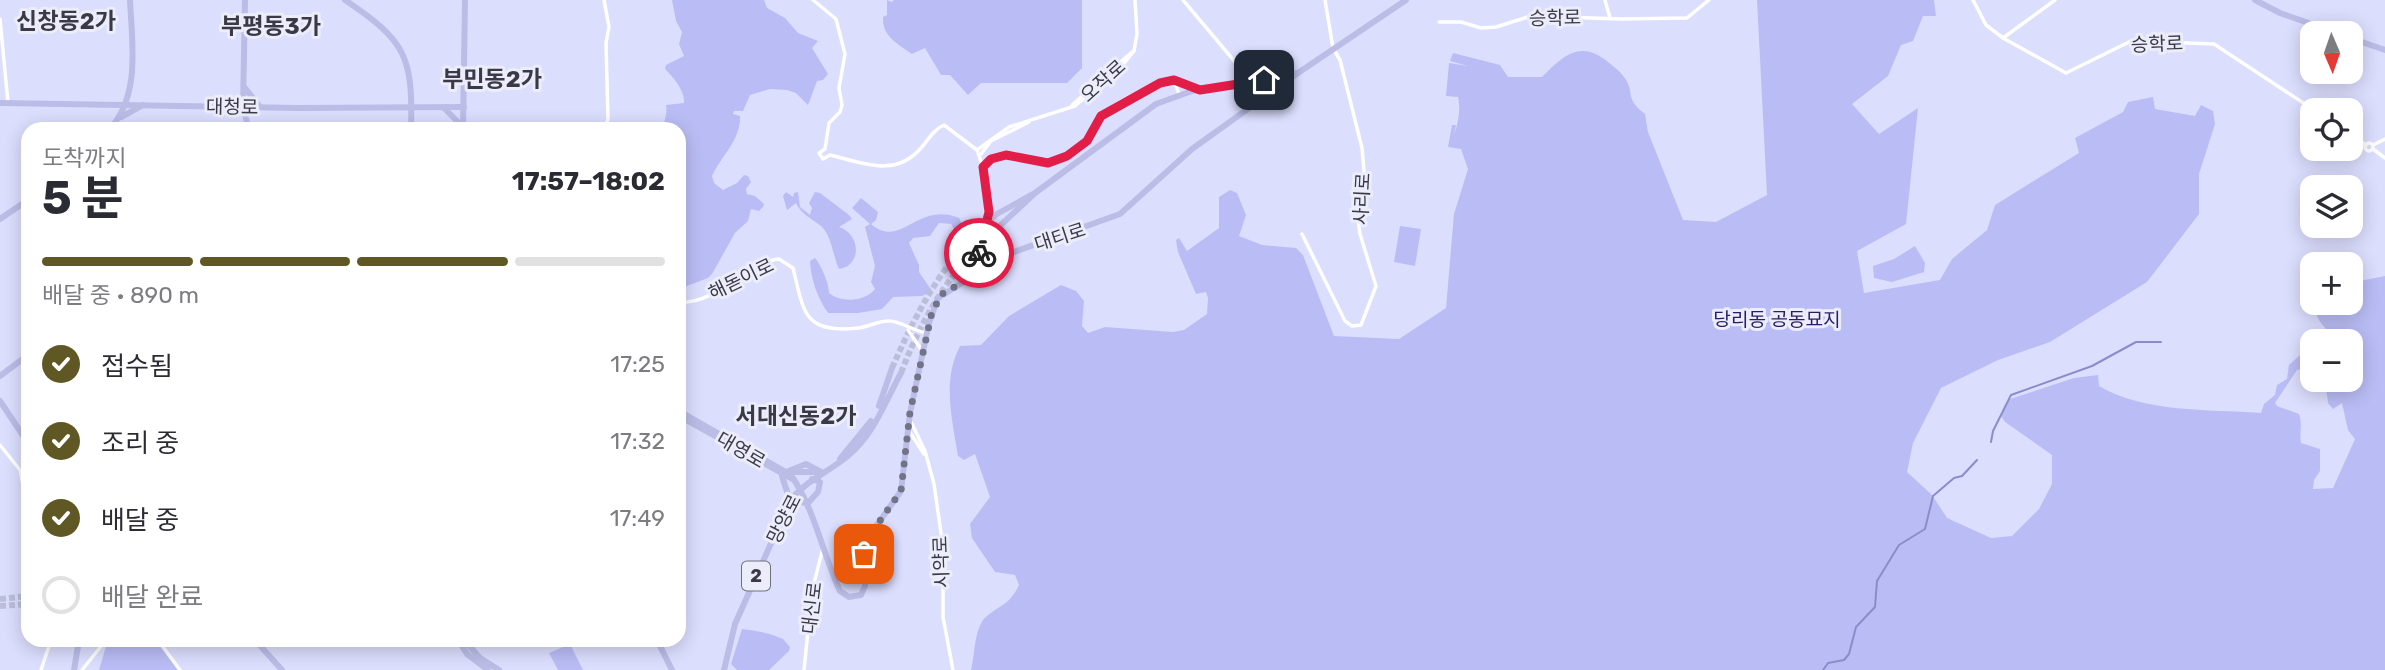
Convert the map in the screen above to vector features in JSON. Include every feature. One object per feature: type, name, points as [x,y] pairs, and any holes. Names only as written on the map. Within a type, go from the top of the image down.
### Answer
[{"type":"main road","points":[[121,117],[131,86],[130,0]]},
{"type":"main road","points":[[245,0],[243,107],[247,122]]},
{"type":"main road","points":[[345,0],[399,44],[412,84],[411,122]]},
{"type":"main road","points":[[463,122],[465,0]]},
{"type":"main road","name":"대티로","points":[[801,487],[840,591],[849,597],[861,595],[865,586],[866,544],[901,491],[909,419],[926,333],[938,298],[965,281],[986,262],[1120,214],[1192,149],[1298,72],[1406,0]]},
{"type":"main road","points":[[2255,0],[2303,21]]},
{"type":"main road","points":[[2363,42],[2385,50]]},
{"type":"main road","points":[[1004,222],[1035,193],[1156,104],[1180,94],[1298,72]]},
{"type":"main road","points":[[243,122],[228,107],[244,88]]},
{"type":"main road","points":[[244,88],[259,107],[249,116],[248,122]]},
{"type":"main road","points":[[452,108],[464,93]]},
{"type":"main road","name":"대청로","points":[[4,103],[464,107]]},
{"type":"main road","points":[[116,122],[144,104]]},
{"type":"main road","points":[[443,108],[457,122]]},
{"type":"main road","points":[[997,214],[1035,193]]},
{"type":"main road","points":[[0,219],[21,205]]},
{"type":"main road","points":[[0,376],[21,360]]},
{"type":"main road","name":"2","points":[[839,460],[869,424],[880,404],[892,368]]},
{"type":"main road","name":"2","points":[[801,487],[847,457],[868,433],[901,373]]},
{"type":"main road","points":[[0,401],[21,432]]},
{"type":"main road","name":"대영로","points":[[686,417],[783,471]]},
{"type":"main road","points":[[783,471],[821,472]]},
{"type":"main road","points":[[783,471],[801,487]]},
{"type":"main road","points":[[783,471],[790,501],[808,503],[817,494],[820,485],[818,479],[810,480]]},
{"type":"main road","name":"망양로","points":[[724,670],[735,624],[790,501],[801,487]]},
{"type":"main road","points":[[74,670],[78,647]]},
{"type":"main road","points":[[261,647],[282,670]]},
{"type":"main road","points":[[462,647],[467,654],[488,670]]},
{"type":"main road","points":[[470,647],[480,658],[499,670]]},
{"type":"main road","points":[[660,647],[672,670]]},
{"type":"street","points":[[604,0],[610,27],[606,43],[607,122]]},
{"type":"street","points":[[815,0],[833,15],[840,27],[845,54],[839,88],[842,105],[840,112],[829,123],[825,149],[819,153],[821,158],[826,159],[830,155],[897,166],[913,157],[937,128],[944,125],[981,156],[989,212],[975,271]]},
{"type":"street","name":"오작로","points":[[977,150],[1009,127],[1070,107],[1134,51],[1137,34],[1135,0]]},
{"type":"street","points":[[1184,0],[1252,82]]},
{"type":"street","name":"사리로","points":[[1302,234],[1345,321],[1352,326],[1361,325],[1373,300],[1375,277],[1360,234],[1358,219],[1364,201],[1361,187],[1364,171],[1362,148],[1340,60],[1333,48],[1325,0]]},
{"type":"street","points":[[1605,0],[1610,18]]},
{"type":"street","name":"승학로","points":[[1439,22],[1461,22],[1481,28],[1496,27],[1531,16],[1686,18],[1709,0]]},
{"type":"street","name":"승학로","points":[[1973,0],[1986,25],[2003,38],[2066,73],[2131,41],[2214,44],[2300,101]]},
{"type":"street","points":[[2003,38],[2055,0]]},
{"type":"street","points":[[0,19],[4,103]]},
{"type":"street","points":[[983,167],[991,159],[1006,155],[1048,163],[1067,156],[1087,141],[1105,113],[1144,90],[1174,80],[1200,90]]},
{"type":"street","points":[[1174,80],[1180,94]]},
{"type":"street","name":"오작로","points":[[981,156],[981,151],[991,141],[1030,121]]},
{"type":"street","points":[[2373,147],[2385,139]]},
{"type":"street","points":[[2363,143],[2373,147],[2385,158]]},
{"type":"street","name":"해돋이로","points":[[686,301],[699,299],[734,283],[770,261],[779,259],[793,268],[801,307],[807,316],[817,323],[830,328],[858,328],[890,321],[926,333]]},
{"type":"street","points":[[909,329],[922,328],[929,323]]},
{"type":"street","points":[[909,329],[917,340],[922,355]]},
{"type":"street","name":"시약로","points":[[909,419],[926,455],[934,484],[943,548],[943,617],[953,670]]},
{"type":"street","name":"시약로","points":[[907,430],[914,435],[926,455]]},
{"type":"street","points":[[0,445],[20,470],[21,475]]},
{"type":"street","name":"대신로","points":[[804,670],[812,591],[823,546]]},
{"type":"street","points":[[41,670],[49,647]]},
{"type":"street","points":[[82,670],[100,647]]},
{"type":"street","points":[[163,647],[180,670]]},
{"type":"green space","points":[[672,0],[764,0],[767,8],[785,18],[798,33],[818,41],[812,48],[828,74],[823,80],[817,81],[808,105],[796,93],[770,89],[750,95],[743,111],[734,111],[733,114],[740,116],[737,133],[712,176],[714,183],[723,190],[737,183],[744,175],[748,176],[751,182],[746,189],[747,194],[755,196],[764,204],[759,211],[751,209],[748,221],[735,233],[712,274],[686,286],[686,122],[665,122],[666,105],[684,103],[681,89],[665,69],[666,65],[684,56],[679,44],[682,32],[676,21]]},
{"type":"green space","points":[[887,0],[1082,0],[1082,68],[1067,83],[981,83],[968,95],[950,75],[941,75],[925,48],[912,54],[888,34],[883,24],[883,17],[887,15]]},
{"type":"green space","name":"당리동 공동묘지","points":[[1757,0],[1934,0],[1936,16],[1923,16],[1913,41],[1901,45],[1888,76],[1852,104],[1879,134],[1918,108],[1906,224],[1857,251],[1864,293],[1940,280],[1952,259],[1987,230],[1995,205],[2079,153],[2075,138],[2123,112],[2128,102],[2153,97],[2155,109],[2195,116],[2201,105],[2213,111],[2215,124],[2199,174],[2199,214],[2147,282],[2050,342],[1998,360],[1941,388],[1913,443],[1907,472],[1932,495],[1947,518],[1991,538],[2012,536],[2039,509],[2052,484],[2052,455],[2005,422],[2001,416],[2010,399],[2074,378],[2098,375],[2099,386],[2136,401],[2177,408],[2261,413],[2264,404],[2275,395],[2277,385],[2287,379],[2289,365],[2300,355],[2300,369],[2275,403],[2299,414],[2301,443],[2320,449],[2320,471],[2314,480],[2313,489],[2333,488],[2355,439],[2348,430],[2342,403],[2333,409],[2328,403],[2327,392],[2363,392],[2363,329],[2326,329],[2317,315],[2363,315],[2363,280],[2385,276],[2385,670],[971,670],[977,634],[983,621],[1009,600],[1019,585],[1015,575],[995,572],[972,538],[970,524],[990,497],[975,454],[964,460],[958,456],[951,414],[951,372],[960,346],[981,345],[1009,316],[1061,285],[1076,291],[1084,301],[1082,326],[1088,333],[1105,327],[1173,332],[1184,330],[1207,314],[1208,298],[1206,292],[1196,294],[1178,252],[1176,240],[1179,238],[1187,251],[1219,228],[1219,197],[1230,190],[1237,193],[1246,215],[1239,236],[1262,245],[1296,248],[1303,255],[1334,336],[1399,339],[1446,308],[1454,214],[1468,169],[1461,149],[1448,147],[1452,125],[1456,125],[1454,135],[1459,117],[1458,97],[1446,96],[1449,63],[1468,66],[1450,61],[1453,53],[1500,65],[1508,77],[1542,77],[1565,57],[1580,51],[1598,55],[1622,75],[1634,103],[1645,114],[1648,132],[1683,220],[1716,222],[1767,195]]},
{"type":"green space","points":[[786,192],[793,197],[794,193],[798,192],[800,207],[810,215],[812,208],[809,203],[815,192],[849,215],[852,219],[839,227],[852,236],[855,243],[855,256],[847,267],[839,269],[830,241],[821,226],[804,213],[796,203],[787,210],[783,196]]},
{"type":"green space","points":[[861,198],[878,212],[876,220],[871,224],[882,231],[892,232],[932,215],[944,214],[959,218],[963,225],[960,230],[954,229],[951,224],[939,223],[930,236],[913,238],[909,243],[919,265],[919,272],[932,291],[922,296],[893,297],[882,309],[858,313],[828,313],[813,282],[810,261],[815,258],[828,284],[829,293],[834,296],[846,300],[859,299],[875,289],[871,282],[875,266],[865,227],[870,224],[852,208]]},
{"type":"green space","points":[[1400,226],[1421,229],[1415,266],[1394,262]]},
{"type":"green space","points":[[1915,246],[1925,263],[1924,272],[1892,282],[1874,278],[1873,266],[1894,259]]},
{"type":"green space","points":[[742,629],[783,639],[790,647],[789,651],[769,670],[737,670],[731,664]]},
{"type":"green space","points":[[106,647],[161,647],[178,670],[99,670]]},
{"type":"green space","points":[[563,647],[572,647],[583,670],[558,670],[549,653]]},
{"type":"waterway","points":[[1991,442],[1993,431],[2011,395],[2092,366],[2136,342],[2161,342]]},
{"type":"waterway","points":[[1823,670],[1828,663],[1844,660],[1849,654],[1856,627],[1875,607],[1877,581],[1899,545],[1925,529],[1933,496],[1954,478],[1962,476],[1977,460]]},
{"type":"tunnel","points":[[892,368],[935,284],[963,246],[997,214]]},
{"type":"tunnel","points":[[901,373],[920,329],[943,290],[970,255],[1004,222]]},
{"type":"tunnel","points":[[0,599],[21,597]]},
{"type":"tunnel","points":[[0,606],[21,604]]},
{"type":"way so far","points":[[864,554],[872,532],[901,491],[905,437],[932,312],[942,294],[965,281],[975,271],[979,253]]},
{"type":"district","name":"신창동2가","points":[[66,21]]},
{"type":"district","name":"부평동3가","points":[[271,26]]},
{"type":"district","name":"부민동2가","points":[[492,79]]},
{"type":"district","name":"서대신동2가","points":[[796,416]]},
{"type":"route","points":[[979,253],[989,212],[983,167],[991,159],[1006,155],[1040,162],[1055,162],[1087,141],[1101,116],[1119,103],[1160,83],[1174,80],[1200,90],[1264,80]]}]
